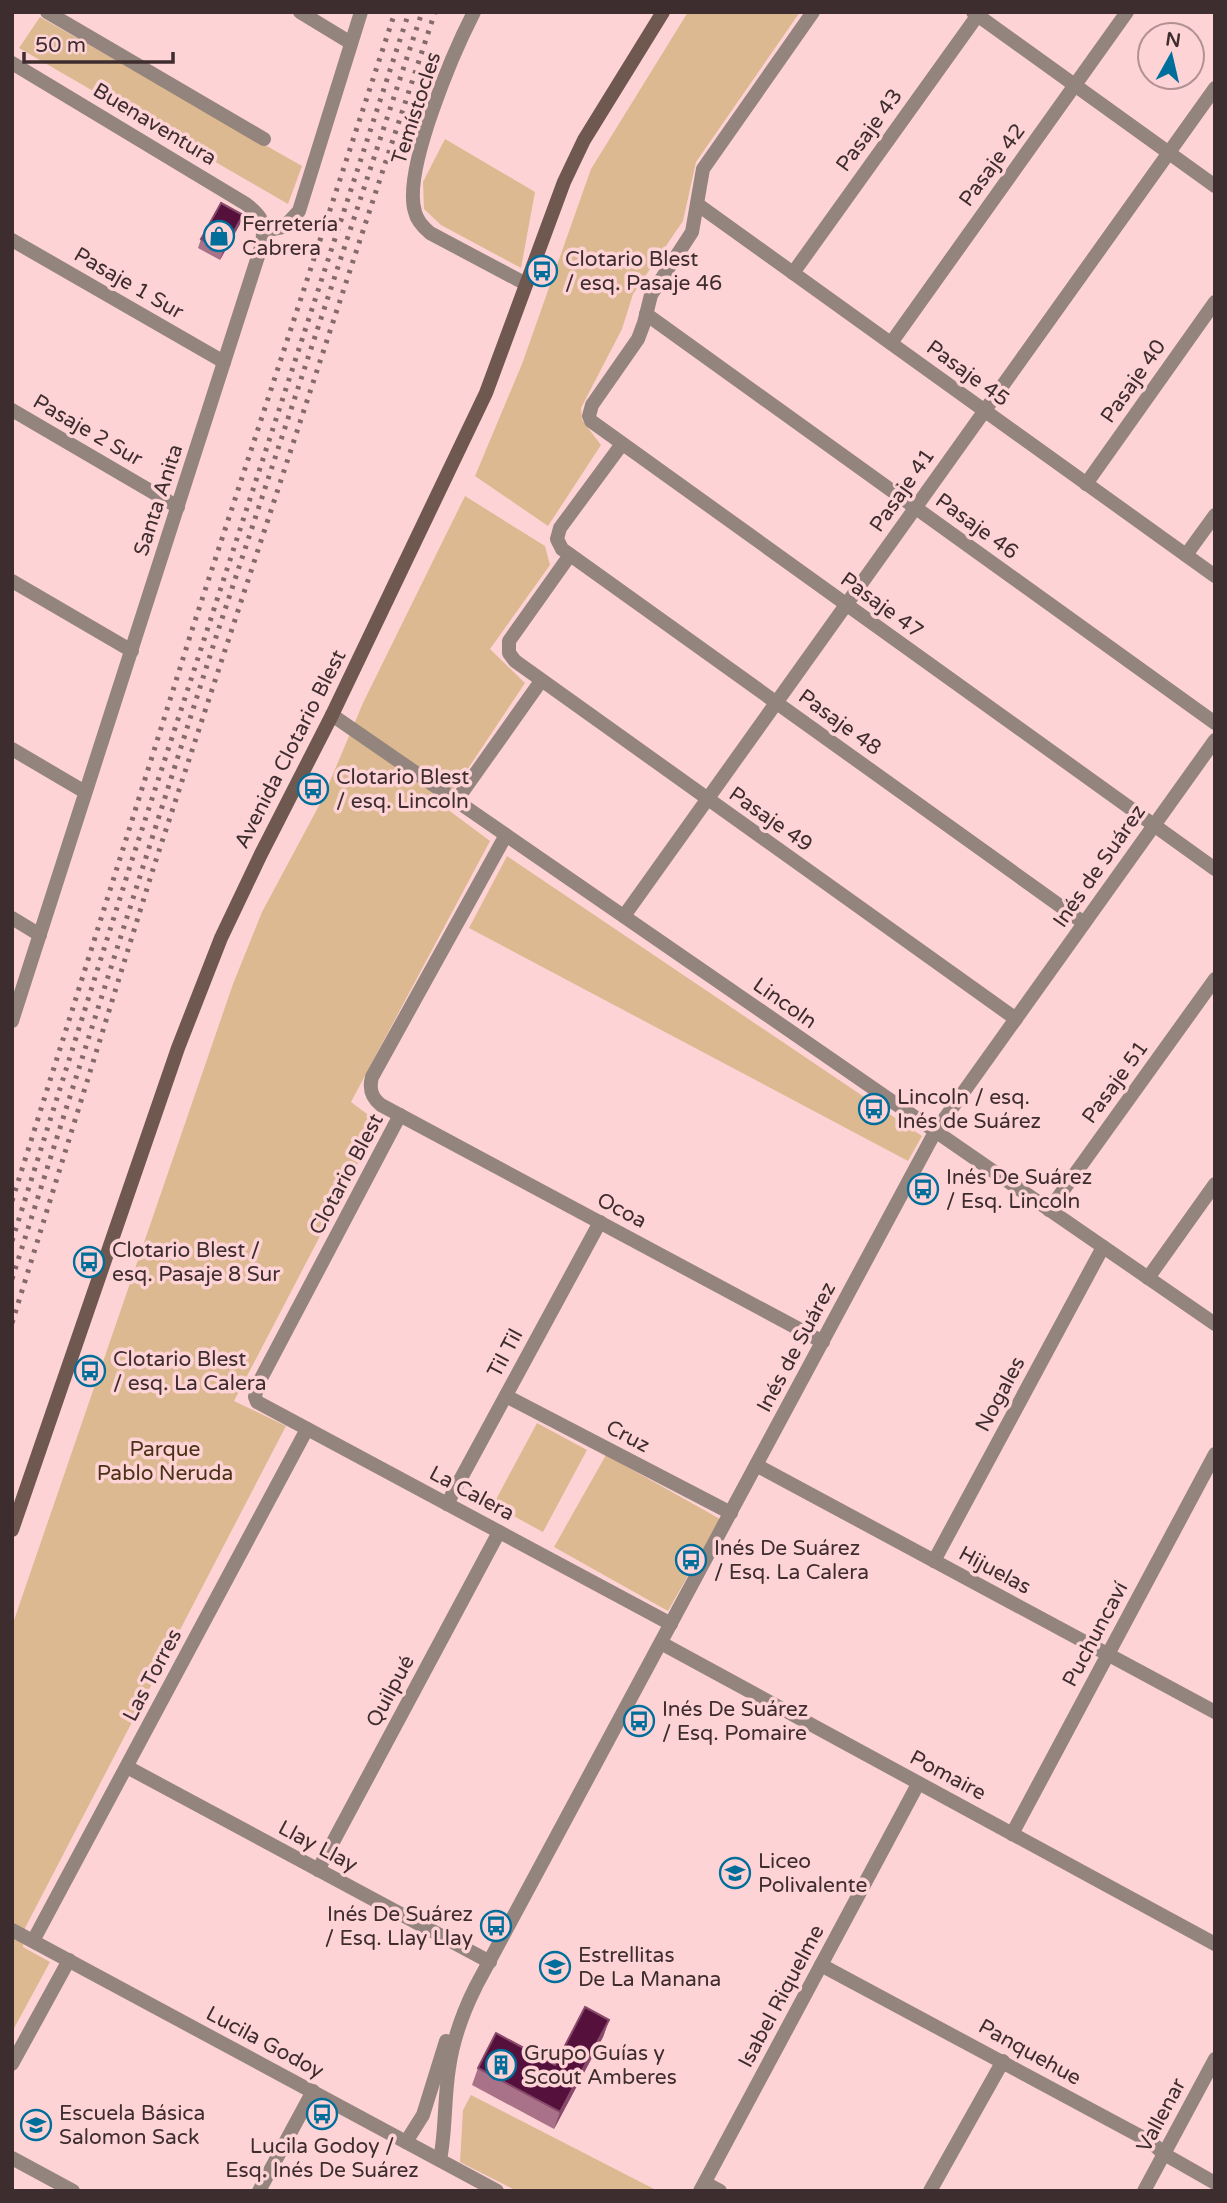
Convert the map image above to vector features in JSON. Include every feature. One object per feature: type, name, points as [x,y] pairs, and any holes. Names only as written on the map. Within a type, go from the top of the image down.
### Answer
[{"type":"main road","name":"Avenida Clotario Blest","points":[[12,1530],[198,993],[241,896],[332,715],[496,370],[564,182],[584,140],[663,12]]},
{"type":"street","name":"Buenaventura","points":[[47,12],[264,139]]},
{"type":"street","points":[[300,12],[351,43]]},
{"type":"street","points":[[264,231],[284,227],[299,211],[361,12]]},
{"type":"street","name":"Temístocles","points":[[474,12],[444,78],[428,126],[413,188],[414,210],[430,233],[526,284]]},
{"type":"street","points":[[646,314],[651,295],[692,232],[700,176],[709,159],[813,12]]},
{"type":"street","name":"Pasaje 42","points":[[891,343],[1127,12]]},
{"type":"street","points":[[977,13],[1215,186]]},
{"type":"street","name":"Pasaje 43","points":[[793,273],[977,13]]},
{"type":"street","name":"Buenaventura","points":[[12,63],[246,204],[260,215],[264,231]]},
{"type":"street","name":"Pasaje 41","points":[[624,916],[1215,88]]},
{"type":"street","name":"Pasaje 45","points":[[697,204],[1215,576]]},
{"type":"street","name":"Santa Anita","points":[[12,1021],[225,362],[264,231]]},
{"type":"street","name":"Pasaje 1 Sur","points":[[12,240],[225,362]]},
{"type":"street","name":"Pasaje 40","points":[[1086,484],[1215,302]]},
{"type":"street","name":"Pasaje 47","points":[[646,314],[638,339],[592,405],[589,416],[594,425],[1215,869]]},
{"type":"street","name":"Pasaje 46","points":[[646,314],[1215,723]]},
{"type":"street","name":"Pasaje 2 Sur","points":[[12,410],[178,507]]},
{"type":"street","points":[[570,555],[559,545],[558,534],[622,444]]},
{"type":"street","points":[[1186,555],[1215,515]]},
{"type":"street","name":"Pasaje 49","points":[[570,555],[513,634],[508,648],[514,662],[1016,1019]]},
{"type":"street","name":"Pasaje 48","points":[[570,555],[1084,923]]},
{"type":"street","points":[[12,581],[132,650]]},
{"type":"street","points":[[456,801],[541,681]]},
{"type":"street","name":"Lincoln","points":[[332,715],[1215,1324]]},
{"type":"street","name":"Inés de Suárez","points":[[406,2142],[423,2115],[448,2037],[935,1132],[1215,740]]},
{"type":"street","points":[[12,749],[85,792]]},
{"type":"street","name":"Clotario Blest","points":[[255,1397],[257,1386],[400,1115],[376,1101],[370,1092],[372,1077],[506,835]]},
{"type":"street","points":[[12,918],[40,935]]},
{"type":"street","name":"Pasaje 51","points":[[1049,1210],[1215,979]]},
{"type":"street","name":"Ocoa","points":[[400,1115],[823,1342]]},
{"type":"street","points":[[1147,1278],[1215,1184]]},
{"type":"street","name":"Til Til","points":[[447,1504],[600,1222]]},
{"type":"street","name":"Nogales","points":[[934,1561],[1103,1247]]},
{"type":"street","name":"Cruz","points":[[506,1396],[731,1513]]},
{"type":"street","name":"La Calera","points":[[255,1397],[262,1405],[671,1624]]},
{"type":"street","name":"Las Torres","points":[[33,1941],[307,1429]]},
{"type":"street","name":"Puchuncaví","points":[[1012,1834],[1215,1454]]},
{"type":"street","name":"Hijuelas","points":[[756,1465],[1215,1712]]},
{"type":"street","name":"Quilpué","points":[[318,1870],[499,1532]]},
{"type":"street","name":"Pomaire","points":[[661,1643],[1215,1944]]},
{"type":"street","name":"Llay Llay","points":[[127,1767],[489,1962]]},
{"type":"street","name":"Isabel Riquelme","points":[[703,2187],[918,1784]]},
{"type":"street","name":"Lucila Godoy","points":[[12,1930],[497,2191]]},
{"type":"street","points":[[12,2064],[69,1960]]},
{"type":"street","name":"Panquehue","points":[[821,1965],[1151,2142],[1164,2154],[1215,2183]]},
{"type":"street","name":"Inés de Suárez","points":[[440,2160],[449,2068],[466,2007]]},
{"type":"street","name":"Vallenar","points":[[1144,2191],[1215,2059]]},
{"type":"street","points":[[930,2191],[1003,2061]]},
{"type":"street","points":[[259,2191],[313,2091]]},
{"type":"street","points":[[12,2158],[73,2191]]},
{"type":"street","points":[[703,2187],[720,2191]]},
{"type":"green space","points":[[688,12],[800,12],[696,162],[683,221],[633,294],[622,329],[581,408],[582,420],[601,445],[548,526],[475,476],[522,364],[591,169]]},
{"type":"green space","points":[[40,17],[302,166],[288,204],[19,48]]},
{"type":"green space","points":[[445,139],[535,192],[521,268],[441,225],[424,209],[423,182]]},
{"type":"green space","name":"Parque Pablo Neruda","points":[[465,496],[545,546],[550,565],[490,649],[525,683],[443,806],[490,841],[351,1102],[379,1123],[234,1401],[286,1426],[25,1928],[23,1947],[50,1962],[12,2032],[12,1626],[233,984],[262,912],[322,800],[363,703]]},
{"type":"green space","points":[[507,856],[922,1136],[908,1161],[469,928]]},
{"type":"green space","points":[[537,1423],[587,1450],[543,1532],[493,1505]]},
{"type":"green space","points":[[606,1455],[720,1519],[668,1611],[554,1547]]},
{"type":"green space","points":[[471,2095],[658,2191],[517,2191],[460,2162],[463,2110]]},
{"type":"building","name":"Ferretería Cabrera","points":[[221,203],[243,215],[223,251],[201,239]]},
{"type":"building","name":"Grupo Guías y Scout Amberes","points":[[585,2007],[609,2020],[560,2112],[478,2068],[496,2033],[555,2065]]},
{"type":"railway","points":[[12,1201],[192,630],[395,12]]},
{"type":"railway","points":[[12,1241],[132,860],[409,12]]},
{"type":"railway","points":[[12,1279],[216,637],[422,12]]},
{"type":"railway","points":[[12,1323],[154,866],[435,12]]},
{"type":"place","name":"Ferretería Cabrera","points":[[219,236]]},
{"type":"place","name":"Clotario Blest / esq. Pasaje 46","points":[[542,271]]},
{"type":"place","name":"Clotario Blest / esq. Lincoln","points":[[313,789]]},
{"type":"place","name":"Lincoln / esq. Inés de Suárez","points":[[874,1109]]},
{"type":"place","name":"Inés De Suárez / Esq. Lincoln","points":[[923,1189]]},
{"type":"place","name":"Clotario Blest / esq. Pasaje 8 Sur","points":[[89,1262]]},
{"type":"place","name":"Clotario Blest / esq. La Calera","points":[[90,1371]]},
{"type":"place","name":"Inés De Suárez / Esq. La Calera","points":[[691,1560]]},
{"type":"place","name":"Inés De Suárez / Esq. Pomaire","points":[[639,1721]]},
{"type":"place","name":"Liceo Polivalente","points":[[735,1873]]},
{"type":"place","name":"Inés De Suárez / Esq. Llay Llay","points":[[496,1926]]},
{"type":"place","name":"Estrellitas De La Manana","points":[[555,1967]]},
{"type":"place","name":"Grupo Guías y Scout Amberes","points":[[501,2065]]},
{"type":"place","name":"Lucila Godoy / Esq. Inés De Suárez","points":[[322,2114]]},
{"type":"place","name":"Escuela Básica Salomon Sack","points":[[36,2125]]}]
